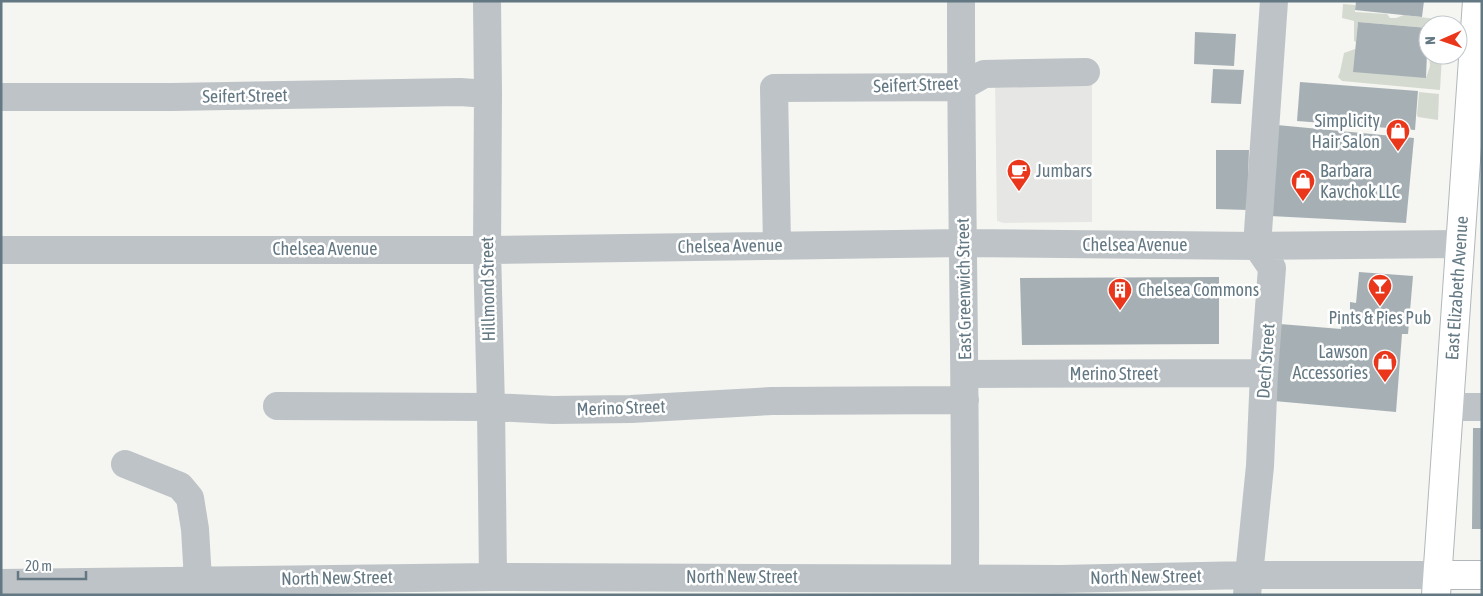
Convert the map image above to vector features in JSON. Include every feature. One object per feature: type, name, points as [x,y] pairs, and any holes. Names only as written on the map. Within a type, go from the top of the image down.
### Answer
[{"type":"main road","name":"East Elizabeth Avenue","points":[[1437,585],[1477,1]]},
{"type":"main road","name":"North New Street","points":[[1437,585],[1482,575]]},
{"type":"street","name":"Hillmond Street","points":[[487,1],[487,250],[493,576]]},
{"type":"street","name":"East Greenwich Street","points":[[962,1],[965,577]]},
{"type":"street","points":[[1257,246],[1274,1]]},
{"type":"street","name":"Seifert Street","points":[[777,245],[774,88],[961,87],[984,74],[1086,72]]},
{"type":"street","name":"Seifert Street","points":[[1,96],[171,97],[460,92],[488,94]]},
{"type":"street","name":"Chelsea Avenue","points":[[1,250],[487,250],[963,243],[1257,246],[1460,244]]},
{"type":"street","name":"Dech Street","points":[[1248,585],[1260,466],[1264,374],[1272,268],[1257,246]]},
{"type":"street","name":"Merino Street","points":[[277,406],[598,409],[772,402],[965,387],[1264,374]]},
{"type":"street","points":[[1450,407],[1482,407]]},
{"type":"street","points":[[125,464],[180,486],[190,498],[195,529],[198,580]]},
{"type":"street","name":"North New Street","points":[[1,583],[493,576],[655,586],[965,577],[1060,587],[1437,585]]},
{"type":"shaded area","points":[[1343,4],[1355,5],[1355,12],[1387,14],[1390,18],[1404,15],[1418,17],[1418,27],[1358,22],[1356,42],[1354,41],[1354,21],[1342,18]]},
{"type":"shaded area","points":[[1355,49],[1426,78],[1430,65],[1441,65],[1440,90],[1342,81],[1338,77],[1344,53]]},
{"type":"shaded area","points":[[1092,79],[1092,222],[1004,223],[997,221],[995,81]]},
{"type":"shaded area","points":[[1419,92],[1439,94],[1438,120],[1418,117]]},
{"type":"building","points":[[1356,1],[1424,1],[1422,15],[1418,17],[1355,10]]},
{"type":"building","points":[[1358,22],[1418,27],[1418,65],[1427,65],[1426,78],[1353,72]]},
{"type":"building","points":[[1195,32],[1236,34],[1234,66],[1194,64]]},
{"type":"building","points":[[1213,69],[1244,70],[1241,104],[1211,103]]},
{"type":"building","points":[[1300,82],[1418,91],[1415,130],[1297,121]]},
{"type":"building","points":[[1277,125],[1414,138],[1406,223],[1268,216]]},
{"type":"building","points":[[1216,150],[1249,150],[1247,210],[1216,209]]},
{"type":"building","points":[[1359,272],[1413,276],[1408,334],[1402,334],[1396,412],[1274,401],[1280,324],[1341,329],[1343,312],[1350,312],[1350,302],[1356,303]]},
{"type":"building","name":"Chelsea Commons","points":[[1219,277],[1219,344],[1022,345],[1020,278]]},
{"type":"building","points":[[1473,428],[1482,428],[1482,529],[1472,529]]},
{"type":"place","name":"Simplicity Hair Salon","points":[[1398,152]]},
{"type":"place","name":"Jumbars","points":[[1019,192]]},
{"type":"place","name":"Barbara Kavchok LLC","points":[[1303,202]]},
{"type":"place","name":"Pints & Pies Pub","points":[[1380,307]]},
{"type":"place","name":"Chelsea Commons","points":[[1120,311]]},
{"type":"place","name":"Lawson Accessories","points":[[1385,383]]}]
